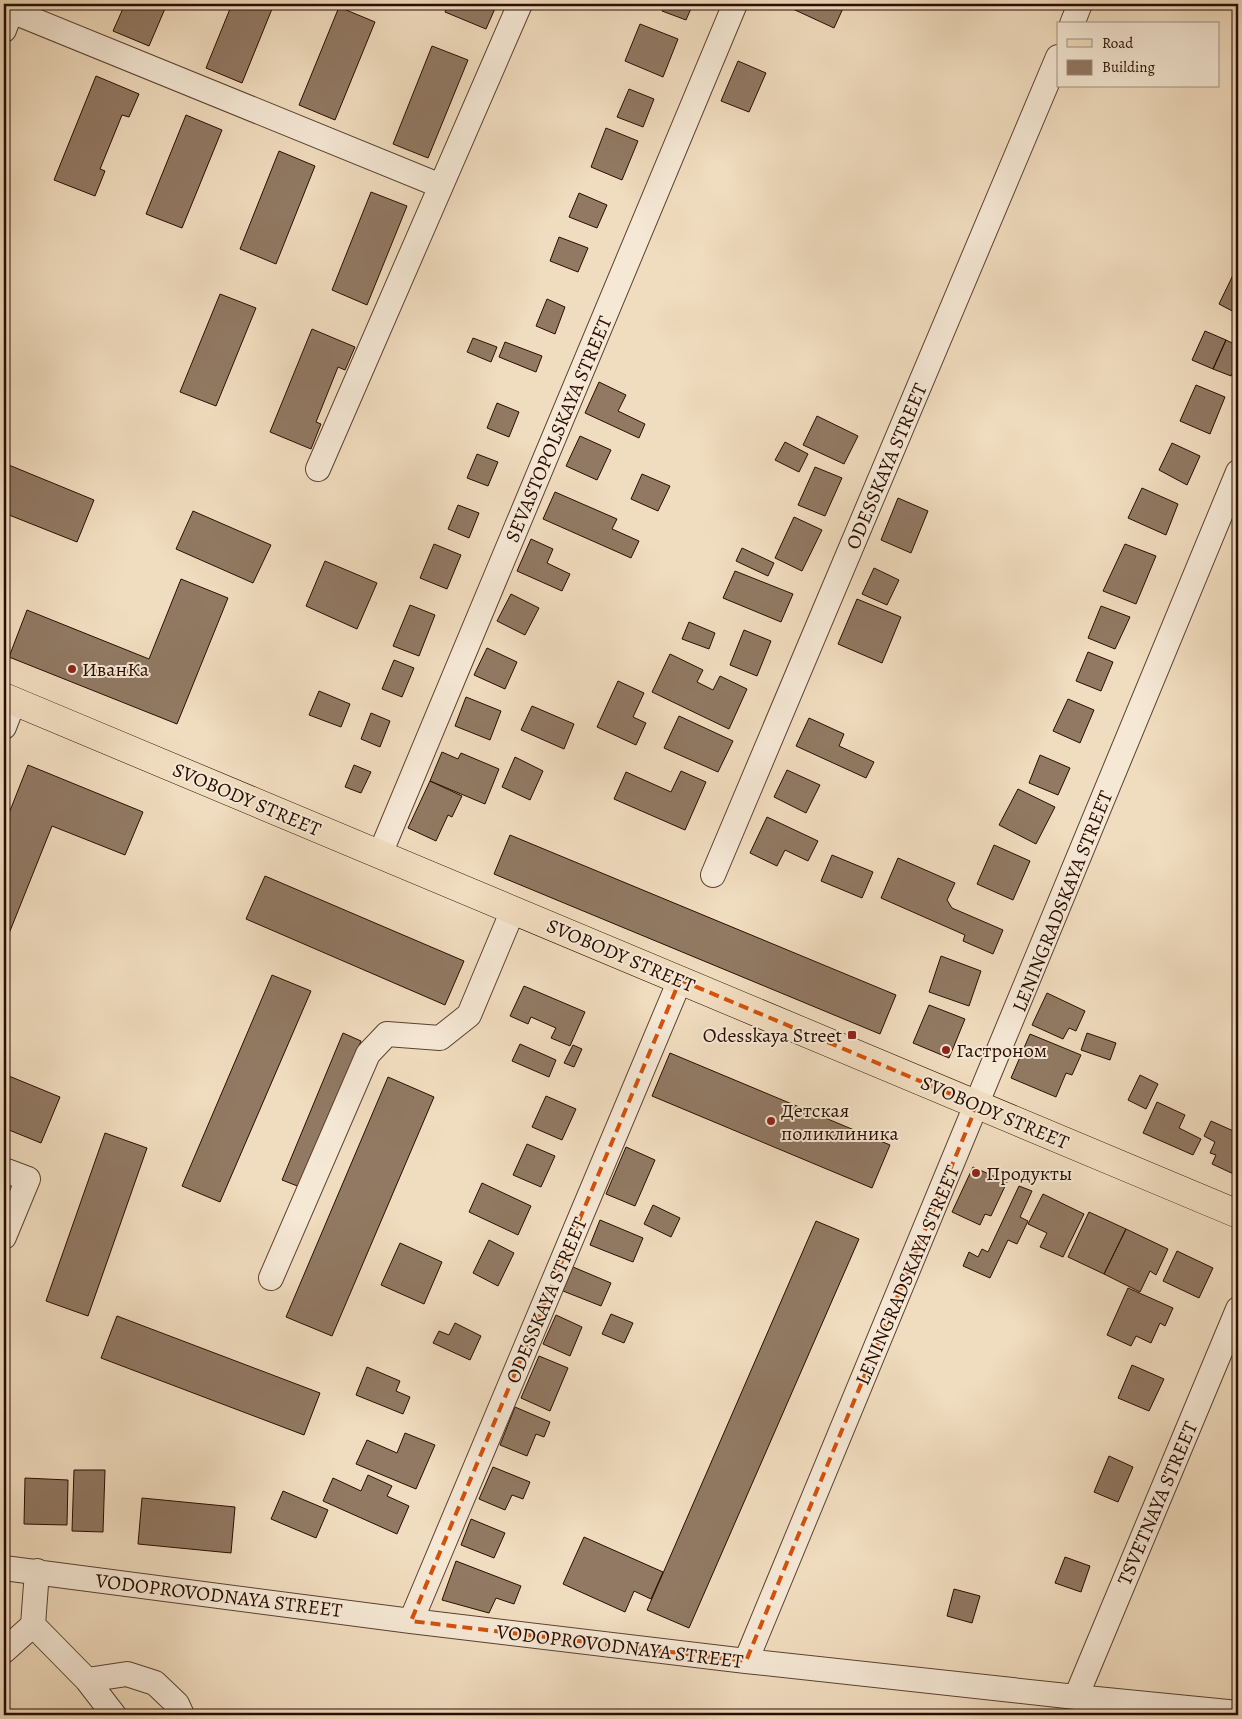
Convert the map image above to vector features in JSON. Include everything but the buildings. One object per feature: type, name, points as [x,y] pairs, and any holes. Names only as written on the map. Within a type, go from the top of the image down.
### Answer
[{"type":"main road","name":"SVOBODY STREET","points":[[9,699],[1238,1214]]},
{"type":"street","points":[[318,469],[520,4]]},
{"type":"street","name":"SEVASTOPOLSKAYA STREET","points":[[380,854],[735,4]]},
{"type":"street","points":[[1073,22],[1080,4]]},
{"type":"street","points":[[8,13],[441,186]]},
{"type":"street","name":"ODESSKAYA STREET","points":[[713,875],[1057,58]]},
{"type":"street","name":"LENINGRADSKAYA STREET","points":[[746,1661],[1238,472]]},
{"type":"street","points":[[4,727],[9,699]]},
{"type":"street","points":[[271,1278],[368,1054],[387,1034],[440,1038],[468,1015],[513,910]]},
{"type":"street","name":"ODESSKAYA STREET","points":[[411,1620],[680,980]]},
{"type":"street","points":[[4,1170],[28,1179],[4,1237]]},
{"type":"street","name":"TSVETNAYA STREET","points":[[1076,1698],[1238,1309]]},
{"type":"street","name":"VODOPROVODNAYA STREET","points":[[4,1568],[746,1661],[1191,1712],[1238,1713]]},
{"type":"street","points":[[4,1651],[33,1625],[37,1571]]},
{"type":"street","points":[[33,1625],[87,1680],[114,1715]]},
{"type":"street","points":[[87,1680],[127,1674],[155,1683],[177,1704],[182,1715]]},
{"type":"highlighted area","points":[[680,980],[977,1105],[746,1661],[411,1621]]},
{"type":"place","name":"ИванКа","points":[[72,669]]},
{"type":"place","name":"Odesskaya Street","points":[[852,1035]]},
{"type":"place","name":"Гастроном","points":[[946,1050]]},
{"type":"place","name":"Детская поликлиника","points":[[771,1121]]},
{"type":"place","name":"Продукты","points":[[976,1173]]}]
